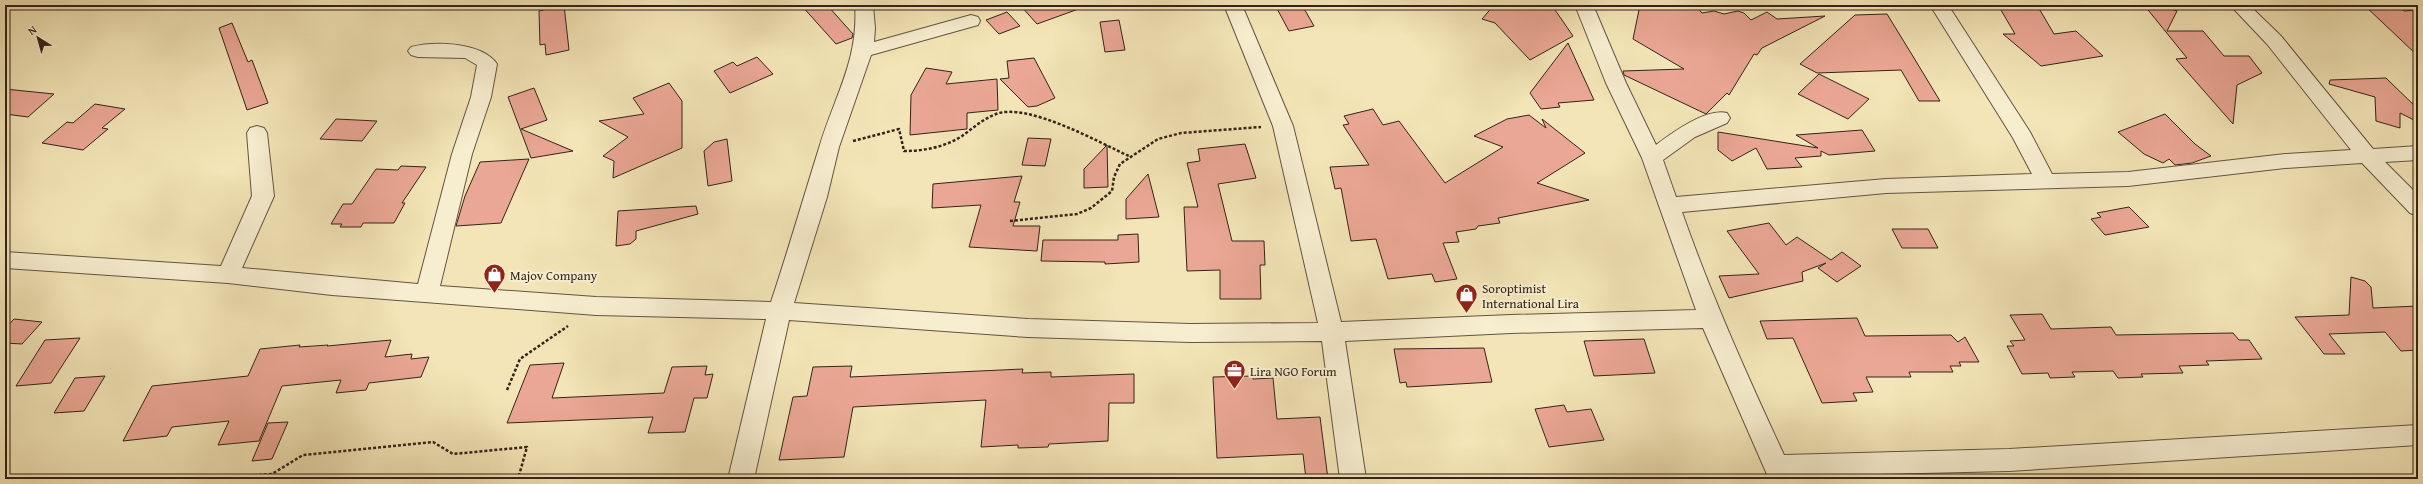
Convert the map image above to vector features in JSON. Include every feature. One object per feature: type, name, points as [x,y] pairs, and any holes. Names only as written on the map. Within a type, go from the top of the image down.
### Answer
[{"type":"street","points":[[741,479],[780,310],[816,197],[829,147],[863,52],[866,28],[864,5]]},
{"type":"street","points":[[1234,5],[1283,126],[1332,332],[1352,479]]},
{"type":"street","points":[[1584,5],[1616,83],[1652,158],[1711,319],[1778,472],[2009,460],[2418,435]]},
{"type":"street","points":[[1939,5],[2023,137],[2045,180]]},
{"type":"street","points":[[2239,5],[2274,40],[2369,158],[2418,208]]},
{"type":"street","points":[[863,52],[971,21]]},
{"type":"street","points":[[418,51],[473,54],[482,57],[487,64],[481,97],[462,154],[427,294]]},
{"type":"street","points":[[1652,158],[1688,132],[1720,118]]},
{"type":"street","points":[[228,275],[263,196],[257,134]]},
{"type":"street","points":[[1669,205],[1879,187],[2045,180],[2128,179],[2285,161],[2369,158],[2418,153]]},
{"type":"street","points":[[5,260],[228,275],[427,294],[596,306],[780,310],[1028,328],[1190,333],[1332,332],[1511,324],[1711,319]]},
{"type":"path","points":[[829,147],[900,129],[904,151],[928,150],[954,141],[989,117],[1004,112],[1019,111],[1037,115],[1131,157]]},
{"type":"path","points":[[1010,221],[1076,214],[1091,208],[1112,191],[1114,177],[1120,164],[1158,139],[1181,133],[1283,126]]},
{"type":"path","points":[[507,390],[520,359],[596,306]]},
{"type":"path","points":[[204,479],[272,474],[302,455],[433,442],[453,454],[527,447],[518,479]]},
{"type":"building","points":[[564,5],[569,50],[546,55],[545,44],[540,45],[539,11]]},
{"type":"building","points":[[801,5],[827,5],[853,34],[852,38],[836,44]]},
{"type":"building","points":[[1020,5],[1084,5],[1084,7],[1037,24]]},
{"type":"building","points":[[1275,5],[1302,5],[1314,26],[1289,31]]},
{"type":"building","points":[[1494,5],[1553,7],[1573,36],[1530,60],[1495,23],[1482,19]]},
{"type":"building","points":[[1640,5],[1661,5],[1660,9],[1691,5],[1697,7],[1702,13],[1714,11],[1724,14],[1738,11],[1744,13],[1751,20],[1767,12],[1777,19],[1825,16],[1762,48],[1757,55],[1754,54],[1729,95],[1727,93],[1706,114],[1624,75],[1623,71],[1684,69],[1633,39]]},
{"type":"building","points":[[1998,5],[2037,5],[2054,34],[2076,31],[2103,56],[2041,66],[2003,34],[2015,34]]},
{"type":"building","points":[[2144,5],[2159,5],[2177,11],[2167,31],[2203,31],[2224,56],[2249,56],[2262,73],[2237,85],[2233,124],[2176,59],[2187,58]]},
{"type":"building","points":[[2364,5],[2397,5],[2404,11],[2418,10],[2418,56]]},
{"type":"building","points":[[1007,12],[1020,26],[999,34],[986,20]]},
{"type":"building","points":[[1887,14],[1940,101],[1919,101],[1901,70],[1817,73],[1800,64],[1855,15]]},
{"type":"building","points":[[1119,20],[1125,50],[1105,52],[1100,22]]},
{"type":"building","points":[[232,23],[248,62],[252,60],[268,103],[247,110],[219,28]]},
{"type":"building","points":[[1568,43],[1594,100],[1558,103],[1560,107],[1541,109],[1530,93]]},
{"type":"building","points":[[757,57],[773,74],[730,93],[714,71],[733,62],[737,66]]},
{"type":"building","points":[[1034,58],[1055,98],[1037,106],[1028,107],[1000,79],[1009,78],[1007,61]]},
{"type":"building","points":[[926,68],[952,72],[946,84],[997,79],[998,110],[967,113],[967,129],[910,135],[911,95]]},
{"type":"building","points":[[1819,74],[1869,99],[1848,119],[1798,94]]},
{"type":"building","points":[[2386,78],[2418,109],[2418,122],[2400,113],[2400,128],[2376,121],[2375,97],[2329,84],[2330,80]]},
{"type":"building","points":[[669,83],[682,101],[682,148],[613,178],[614,161],[603,156],[628,137],[599,121],[644,114],[633,98]]},
{"type":"building","points":[[534,88],[547,120],[521,129],[573,151],[531,158],[508,97]]},
{"type":"building","points":[[5,89],[54,94],[28,117],[5,114]]},
{"type":"building","points":[[95,104],[125,109],[102,128],[108,129],[83,150],[42,143],[67,122],[73,123]]},
{"type":"building","points":[[1373,109],[1383,125],[1399,121],[1445,183],[1503,147],[1474,136],[1507,119],[1529,115],[1546,128],[1542,119],[1585,153],[1537,183],[1589,200],[1498,218],[1500,223],[1478,226],[1476,229],[1456,232],[1459,242],[1443,243],[1457,279],[1435,282],[1432,274],[1388,279],[1376,239],[1351,241],[1341,188],[1335,189],[1330,167],[1369,165],[1343,125],[1349,124],[1344,116]]},
{"type":"building","points":[[2165,114],[2195,144],[2211,156],[2192,163],[2175,165],[2169,159],[2163,163],[2144,154],[2118,132]]},
{"type":"building","points":[[336,119],[377,121],[362,141],[320,139]]},
{"type":"building","points":[[1862,130],[1875,151],[1829,155],[1821,151],[1821,156],[1795,158],[1802,167],[1767,169],[1756,148],[1732,161],[1718,150],[1718,132],[1818,148],[1796,135]]},
{"type":"building","points":[[1028,138],[1051,139],[1045,166],[1022,165]]},
{"type":"building","points":[[727,139],[732,181],[708,186],[704,151],[714,142]]},
{"type":"building","points":[[1245,144],[1256,178],[1218,184],[1232,241],[1264,241],[1265,265],[1260,265],[1261,299],[1220,299],[1220,270],[1187,271],[1184,207],[1198,207],[1187,163],[1200,161],[1198,149]]},
{"type":"building","points":[[1107,145],[1108,187],[1084,188],[1084,169]]},
{"type":"building","points":[[529,159],[501,223],[456,226],[465,196],[480,162]]},
{"type":"building","points":[[401,166],[426,167],[402,203],[405,203],[394,223],[363,223],[361,227],[340,227],[342,224],[331,224],[343,204],[352,204],[376,169],[398,170]]},
{"type":"building","points":[[1148,174],[1159,217],[1126,219],[1126,199]]},
{"type":"building","points":[[1022,176],[1014,202],[1020,202],[1013,226],[1040,226],[1037,251],[969,247],[981,205],[932,208],[933,184]]},
{"type":"building","points":[[696,206],[698,214],[636,231],[636,239],[630,244],[616,246],[618,211]]},
{"type":"building","points":[[2129,207],[2149,227],[2105,235],[2091,219],[2101,217],[2097,213]]},
{"type":"building","points":[[1769,223],[1786,245],[1797,237],[1831,260],[1842,252],[1861,266],[1837,282],[1818,268],[1826,263],[1802,272],[1803,281],[1729,298],[1719,276],[1759,274],[1727,231]]},
{"type":"building","points":[[1892,229],[1928,229],[1938,248],[1902,248]]},
{"type":"building","points":[[1138,234],[1139,262],[1105,264],[1105,262],[1041,261],[1043,240],[1118,240],[1118,235]]},
{"type":"building","points":[[2351,277],[2365,281],[2371,287],[2373,308],[2418,306],[2418,350],[2401,351],[2385,332],[2329,334],[2345,354],[2324,354],[2295,317],[2349,315]]},
{"type":"building","points":[[2042,314],[2051,329],[2111,327],[2116,335],[2233,333],[2239,340],[2249,340],[2262,359],[2206,361],[2209,365],[2179,366],[2183,373],[2141,374],[2143,377],[2118,378],[2113,371],[2072,372],[2075,377],[2050,378],[2048,373],[2022,374],[2007,346],[2014,346],[2010,341],[2025,340],[2010,315]]},
{"type":"building","points":[[1857,318],[1865,336],[1951,335],[1958,342],[1965,337],[1979,362],[1959,362],[1961,366],[1950,366],[1953,372],[1909,372],[1911,377],[1866,377],[1873,392],[1853,393],[1857,401],[1822,403],[1793,338],[1767,339],[1760,321]]},
{"type":"building","points":[[14,319],[42,322],[22,344],[5,343],[5,329]]},
{"type":"building","points":[[80,338],[51,383],[16,386],[45,340]]},
{"type":"building","points":[[1644,339],[1655,373],[1594,376],[1584,341]]},
{"type":"building","points":[[391,340],[385,357],[412,354],[411,359],[429,357],[421,377],[369,383],[366,390],[336,393],[341,380],[282,386],[259,441],[218,445],[229,421],[172,427],[167,436],[123,441],[152,386],[248,376],[260,349],[300,345],[299,347],[328,345],[327,346]]},
{"type":"building","points":[[1484,348],[1492,382],[1407,387],[1406,382],[1400,383],[1394,349]]},
{"type":"building","points":[[564,363],[552,398],[664,393],[672,367],[707,366],[705,375],[713,374],[707,398],[694,398],[685,432],[648,433],[653,417],[507,423],[530,365]]},
{"type":"building","points":[[852,366],[850,377],[1023,369],[1022,373],[1051,372],[1051,377],[1134,374],[1134,403],[1109,403],[1108,441],[1049,444],[1048,447],[1018,448],[1018,445],[981,447],[986,400],[853,407],[844,457],[779,460],[793,397],[807,396],[813,367]]},
{"type":"building","points":[[105,376],[84,411],[54,413],[75,378]]},
{"type":"building","points":[[1253,376],[1253,379],[1273,378],[1277,419],[1320,417],[1328,479],[1306,479],[1303,454],[1217,458],[1213,377]]},
{"type":"building","points":[[1564,405],[1567,412],[1591,409],[1604,440],[1549,447],[1535,409]]},
{"type":"building","points":[[288,422],[272,459],[252,461],[268,423]]},
{"type":"place","name":"Majov Company","points":[[495,294]]},
{"type":"place","name":"Soroptimist International Lira","points":[[1466,314]]},
{"type":"place","name":"Lira NGO Forum","points":[[1234,390]]}]
